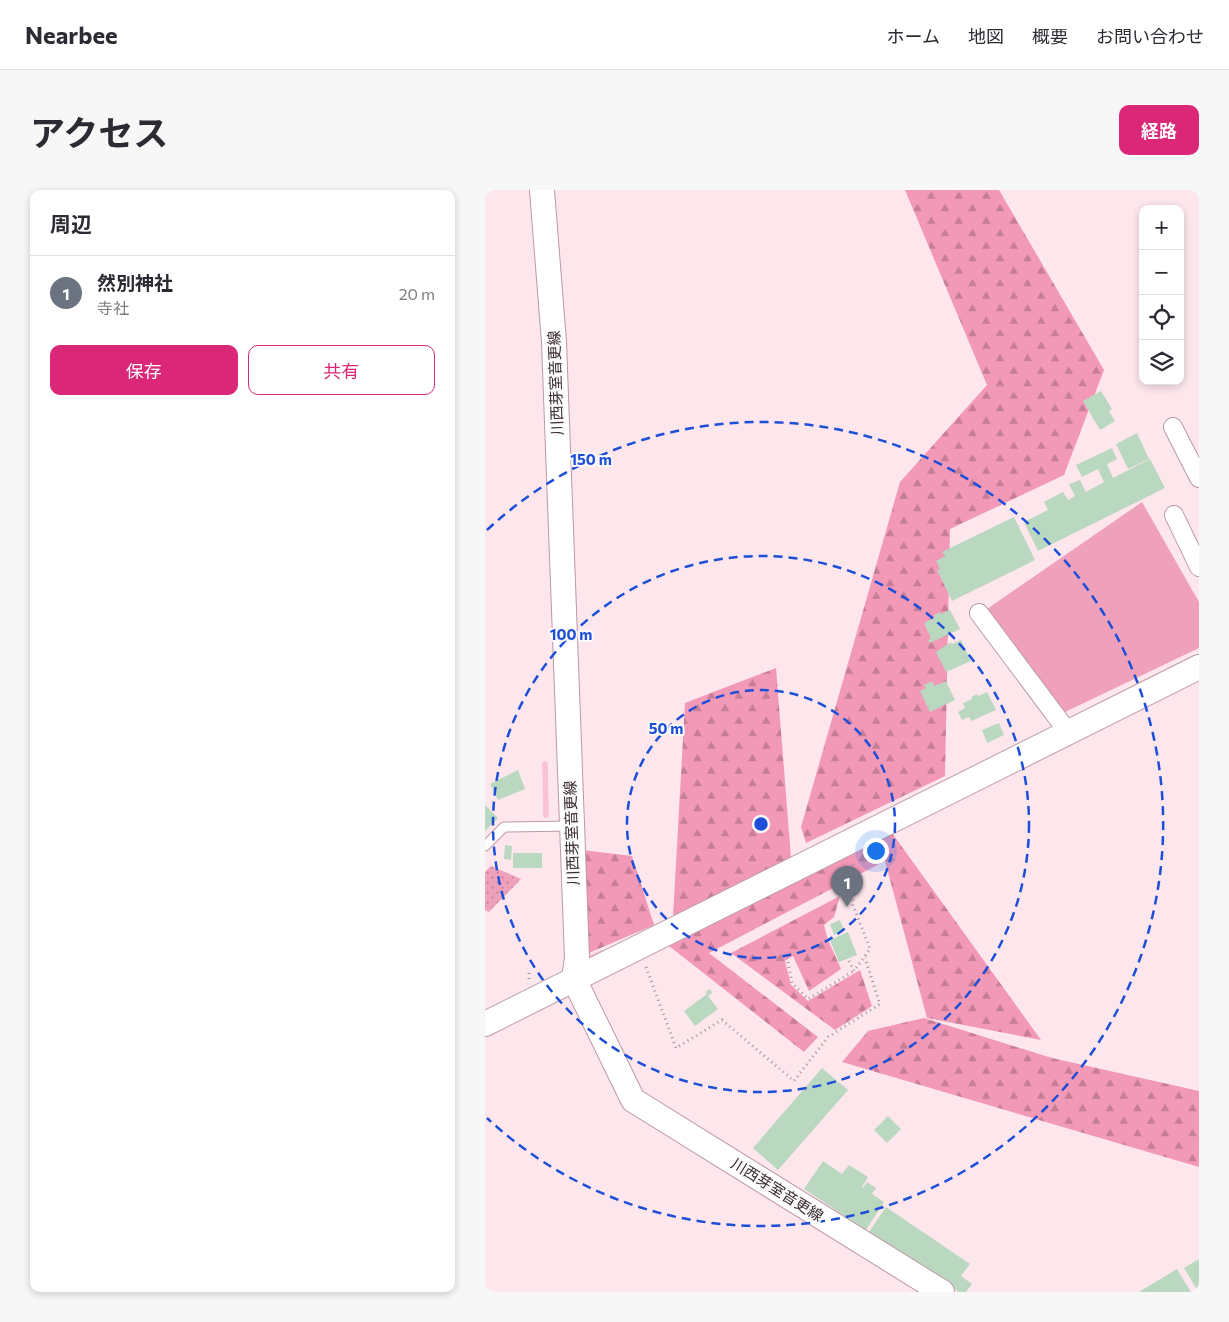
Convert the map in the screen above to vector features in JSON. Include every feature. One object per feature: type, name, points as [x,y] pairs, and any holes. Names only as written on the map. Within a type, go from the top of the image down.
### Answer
[{"type":"main road","name":"川西芽室音更線","points":[[541,190],[554,342],[577,958],[574,979],[633,1100],[942,1292]]},
{"type":"main road","points":[[485,1024],[1199,667]]},
{"type":"street","points":[[1173,427],[1199,478]]},
{"type":"street","points":[[1174,515],[1199,567]]},
{"type":"street","points":[[979,613],[1068,732]]},
{"type":"lane","points":[[485,846],[505,827],[572,826]]},
{"type":"path","points":[[788,962],[792,983],[808,999],[853,971],[865,958],[870,949],[853,905],[853,859]]},
{"type":"path","points":[[645,966],[676,1048],[722,1020],[794,1080],[828,1037],[880,1004],[865,958]]},
{"type":"path","points":[[849,961],[853,971]]},
{"type":"shaded area","points":[[1142,502],[1199,602],[1199,648],[1065,712],[987,609]]},
{"type":"shaded area","points":[[491,866],[521,879],[489,912],[485,910],[485,872]]},
{"type":"green space","points":[[905,190],[999,190],[1104,370],[1064,475],[950,529],[945,776],[806,843],[801,827],[900,482],[987,385]]},
{"type":"green space","points":[[776,668],[791,858],[673,917],[685,703]]},
{"type":"green space","points":[[892,833],[1041,1040],[927,1018],[885,861],[709,953],[818,1037],[804,1052],[669,946]]},
{"type":"green space","points":[[582,850],[632,856],[654,925],[584,955]]},
{"type":"green space","points":[[840,896],[834,917],[824,925],[828,940],[841,969],[809,991],[793,956],[785,961],[791,985],[808,1001],[860,970],[872,1006],[835,1030],[731,953]]},
{"type":"green space","points":[[924,1018],[1052,1058],[1199,1091],[1199,1167],[842,1062],[868,1031]]},
{"type":"building","points":[[1101,391],[1112,409],[1109,411],[1115,421],[1100,430],[1083,401]]},
{"type":"building","points":[[1137,433],[1149,459],[1128,469],[1116,444]]},
{"type":"building","points":[[1112,448],[1117,459],[1107,464],[1113,478],[1150,459],[1165,488],[1038,551],[1024,522],[1048,510],[1044,502],[1063,492],[1068,500],[1075,496],[1069,484],[1080,480],[1086,492],[1104,482],[1098,469],[1082,477],[1076,465]]},
{"type":"building","points":[[1014,517],[1035,560],[952,601],[937,570],[940,569],[936,561],[945,556],[942,552]]},
{"type":"building","points":[[950,610],[960,629],[930,643],[928,640],[931,639],[924,623],[940,612],[941,614]]},
{"type":"building","points":[[961,640],[971,661],[946,672],[936,652],[951,642],[952,644]]},
{"type":"building","points":[[932,681],[934,686],[946,681],[955,700],[930,712],[920,691],[926,688],[924,685]]},
{"type":"building","points":[[987,692],[996,710],[971,721],[969,717],[962,720],[958,712],[965,708],[963,703],[972,699],[971,697],[977,694],[978,696]]},
{"type":"building","points":[[999,723],[1004,735],[987,743],[982,730]]},
{"type":"building","points":[[518,770],[525,789],[498,800],[490,784]]},
{"type":"building","points":[[485,805],[498,818],[485,831]]},
{"type":"building","points":[[505,845],[512,846],[511,860],[504,859]]},
{"type":"building","points":[[513,853],[542,853],[542,868],[513,868]]},
{"type":"building","points":[[840,920],[844,931],[834,935],[830,924]]},
{"type":"building","points":[[848,932],[857,955],[839,962],[830,940]]},
{"type":"building","points":[[710,989],[712,993],[708,996],[718,1009],[695,1026],[684,1011],[707,994],[705,992]]},
{"type":"building","points":[[822,1068],[848,1090],[778,1170],[753,1148]]},
{"type":"building","points":[[888,1116],[901,1129],[887,1143],[874,1130]]},
{"type":"building","points":[[823,1161],[842,1174],[849,1165],[868,1177],[863,1188],[867,1182],[876,1188],[872,1194],[884,1202],[866,1230],[804,1189]]},
{"type":"building","points":[[886,1207],[970,1264],[961,1276],[972,1284],[966,1292],[959,1292],[869,1232]]},
{"type":"building","points":[[1199,1259],[1199,1291],[1198,1291],[1184,1268]]},
{"type":"building","points":[[1177,1269],[1191,1292],[1139,1292]]},
{"type":"waterway","points":[[545,764],[546,815]]},
{"type":"waterway","points":[[587,959],[602,953]]},
{"type":"place","name":"然別神社","points":[[847,907]]}]
